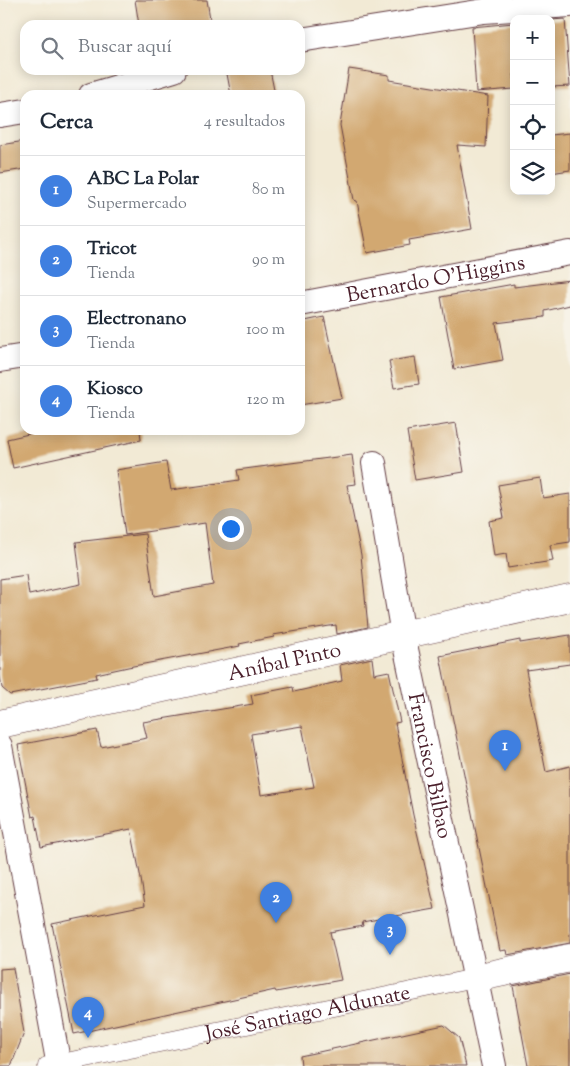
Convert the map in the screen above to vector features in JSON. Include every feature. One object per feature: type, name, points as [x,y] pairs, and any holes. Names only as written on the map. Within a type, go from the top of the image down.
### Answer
[{"type":"main road","name":"Aníbal Pinto","points":[[0,724],[570,598]]},
{"type":"main road","name":"José Santiago Aldunate","points":[[476,978],[570,958]]},
{"type":"street","points":[[305,39],[484,11],[570,5]]},
{"type":"street","points":[[108,90],[157,75]]},
{"type":"street","points":[[0,116],[20,112]]},
{"type":"street","name":"Bernardo O'Higgins","points":[[305,303],[570,253]]},
{"type":"street","points":[[0,360],[20,357]]},
{"type":"street","name":"Francisco Bilbao","points":[[374,463],[403,636],[494,1066]]},
{"type":"street","points":[[0,746],[55,1065]]},
{"type":"street","name":"José Santiago Aldunate","points":[[55,1065],[476,978]]},
{"type":"building","points":[[135,0],[207,0],[210,20],[138,20]]},
{"type":"building","points":[[565,19],[570,86],[555,87],[555,20]]},
{"type":"building","points":[[510,23],[510,89],[476,92],[472,27]]},
{"type":"building","points":[[349,69],[389,75],[389,80],[488,96],[486,147],[457,145],[472,229],[409,240],[410,245],[367,253],[357,201],[354,200],[340,125]]},
{"type":"building","points":[[227,75],[271,75],[274,90],[230,90]]},
{"type":"building","points":[[570,133],[570,170],[555,172],[555,135]]},
{"type":"building","points":[[20,142],[20,170],[0,173],[0,145]]},
{"type":"building","points":[[570,280],[570,305],[545,311],[545,317],[496,323],[503,360],[454,369],[441,297],[514,284],[514,287]]},
{"type":"building","points":[[324,317],[342,398],[305,404],[305,321]]},
{"type":"building","points":[[415,357],[419,384],[394,388],[389,361]]},
{"type":"building","points":[[456,423],[464,472],[415,480],[407,431]]},
{"type":"building","points":[[24,435],[140,435],[141,440],[13,468],[7,439]]},
{"type":"building","points":[[352,455],[356,484],[347,485],[361,555],[368,627],[337,634],[336,625],[273,635],[274,637],[239,644],[240,646],[128,667],[96,674],[97,678],[10,695],[2,688],[0,676],[0,579],[26,575],[29,595],[81,584],[76,542],[145,534],[154,596],[213,585],[205,523],[125,535],[116,470],[166,462],[171,490],[239,480],[237,470]]},
{"type":"building","points":[[540,478],[543,498],[570,494],[570,542],[550,545],[553,561],[508,568],[506,554],[494,556],[489,521],[504,518],[498,485]]},
{"type":"building","points":[[570,635],[570,664],[526,670],[546,772],[570,766],[570,943],[507,955],[506,950],[500,951],[440,656],[520,640],[520,643]]},
{"type":"building","points":[[372,658],[374,674],[389,671],[400,722],[395,723],[413,815],[435,909],[362,922],[363,926],[330,932],[341,980],[276,992],[275,990],[74,1034],[52,924],[145,905],[141,879],[131,829],[41,847],[35,816],[32,817],[18,745],[97,730],[101,747],[147,738],[143,722],[253,704],[251,695],[293,687],[294,692],[342,681],[340,665]],"holes":[[[302,726],[314,787],[261,795],[251,734]]]},
{"type":"building","points":[[13,968],[24,1033],[11,1066],[0,1066],[0,969]]},
{"type":"building","points":[[570,974],[570,1066],[528,1066],[513,986]]},
{"type":"building","points":[[444,1025],[459,1038],[466,1066],[301,1066],[300,1056]]},
{"type":"place","name":"ABC La Polar","points":[[505,771]]},
{"type":"place","name":"Tricot","points":[[276,923]]},
{"type":"place","name":"Electronano","points":[[390,955]]},
{"type":"place","name":"Kiosco","points":[[88,1038]]}]
